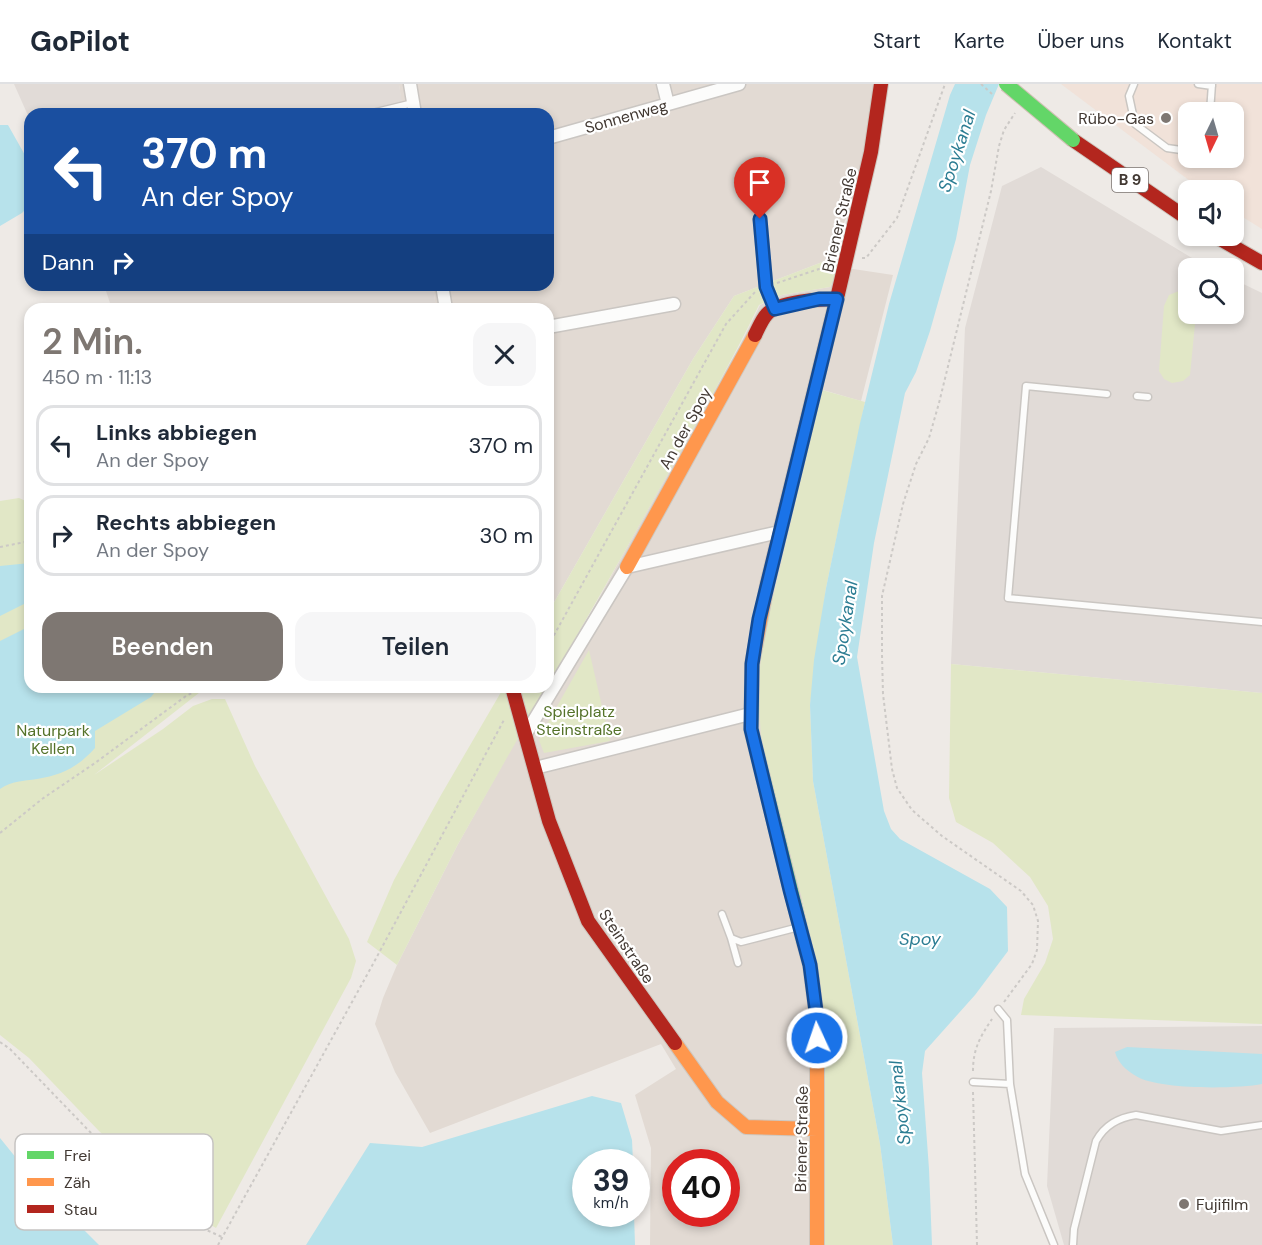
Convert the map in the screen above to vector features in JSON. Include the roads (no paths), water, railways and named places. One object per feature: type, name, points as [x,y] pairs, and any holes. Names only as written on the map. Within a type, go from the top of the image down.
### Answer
[{"type":"street","points":[[410,84],[414,108]]},
{"type":"street","points":[[663,84],[668,104]]},
{"type":"street","name":"Sonnenweg","points":[[554,136],[739,84]]},
{"type":"street","name":"Briener Straße","points":[[817,1245],[817,1019],[810,965],[755,747],[750,714],[752,664],[759,619],[779,532],[848,258],[871,152],[881,84]]},
{"type":"street","name":"B 9","points":[[1006,84],[1072,140],[1178,212]]},
{"type":"street","points":[[760,219],[766,287],[775,309],[819,299],[837,299]]},
{"type":"street","points":[[1232,246],[1262,263]]},
{"type":"street","points":[[554,326],[674,304]]},
{"type":"street","name":"An der Spoy","points":[[554,687],[627,567],[767,313],[775,309]]},
{"type":"street","points":[[627,567],[779,532]]},
{"type":"street","name":"Steinstraße","points":[[514,693],[549,821],[588,921],[717,1102],[746,1126],[817,1129]]},
{"type":"street","name":"An der Spoy","points":[[525,735],[550,693]]},
{"type":"street","points":[[535,768],[750,714]]},
{"type":"lane","points":[[1134,84],[1129,96],[1135,124],[1167,148],[1178,150]]},
{"type":"lane","points":[[1198,84],[1212,85],[1211,102]]},
{"type":"lane","points":[[1107,394],[1026,386],[1008,598],[1262,622]]},
{"type":"lane","points":[[1137,396],[1148,397]]},
{"type":"lane","points":[[722,914],[738,963]]},
{"type":"lane","points":[[731,938],[741,942],[800,927]]},
{"type":"lane","points":[[998,1009],[1007,1020],[1010,1084],[1025,1174],[1054,1245]]},
{"type":"lane","points":[[973,1082],[1010,1084]]},
{"type":"lane","points":[[1073,1245],[1074,1229],[1096,1141],[1101,1132],[1112,1122],[1124,1116],[1136,1114],[1221,1131],[1262,1125]]},
{"type":"water","name":"Spoy","points":[[955,84],[999,84],[970,165],[956,239],[930,331],[916,372],[905,393],[874,543],[857,657],[884,811],[891,829],[900,839],[990,889],[1007,907],[1008,951],[975,995],[925,1051],[922,1073],[932,1245],[893,1245],[880,1144],[813,781],[810,705],[814,660],[826,588],[860,423],[889,304]]},
{"type":"water","points":[[0,125],[8,125],[24,153],[24,211],[0,226]]},
{"type":"water","points":[[24,564],[24,604],[0,616],[0,566]]},
{"type":"water","points":[[24,629],[24,693],[154,693],[95,731],[95,748],[76,765],[54,775],[13,783],[0,789],[0,641]]},
{"type":"water","points":[[1127,1047],[1262,1054],[1262,1084],[1198,1087],[1147,1081],[1129,1071],[1118,1060],[1115,1052]]},
{"type":"water","points":[[592,1096],[621,1103],[632,1149],[572,1149],[572,1227],[634,1227],[635,1245],[306,1245],[370,1143],[422,1147]]},
{"type":"water","points":[[0,1138],[15,1157],[15,1230],[84,1230],[99,1245],[0,1245]]},
{"type":"place","name":"Rübo-Gas","points":[[1166,118]]},
{"type":"place","name":"Fujifilm","points":[[1184,1204]]},
{"type":"water label","name":"Spoykanal","points":[[957,151]]},
{"type":"water label","name":"Spoykanal","points":[[845,623]]},
{"type":"water label","name":"Spoykanal","points":[[900,1103]]},
{"type":"park label","name":"Spielplatz Steinstraße","points":[[579,720]]},
{"type":"park label","name":"Naturpark Kellen","points":[[53,739]]}]
